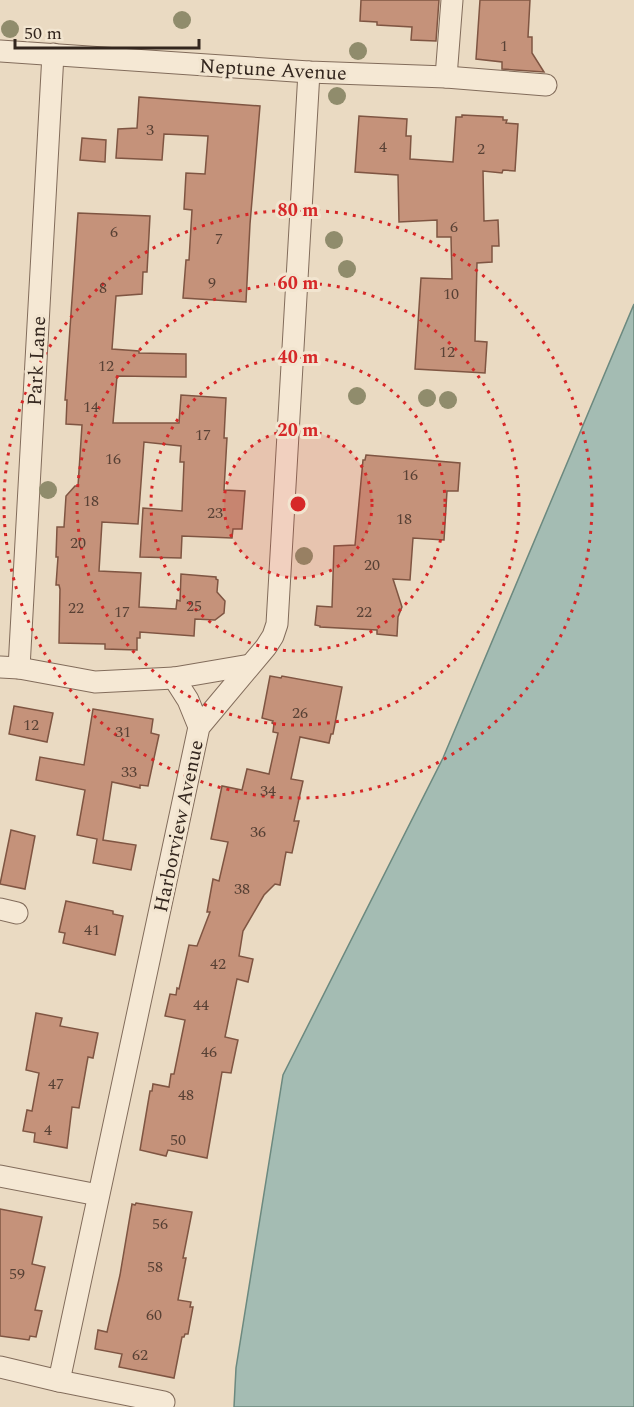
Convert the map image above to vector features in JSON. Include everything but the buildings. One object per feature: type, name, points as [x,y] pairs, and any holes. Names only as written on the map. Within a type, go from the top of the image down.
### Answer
[{"type":"street","points":[[446,77],[452,0]]},
{"type":"street","name":"Neptune Avenue","points":[[0,51],[546,85]]},
{"type":"street","name":"Park Lane","points":[[10,667],[53,54]]},
{"type":"street","name":"Harborview Avenue","points":[[59,1381],[199,728],[273,636],[277,624],[309,72]]},
{"type":"street","points":[[10,667],[95,682],[174,678],[250,665]]},
{"type":"street","points":[[174,678],[188,700],[199,728]]},
{"type":"street","points":[[0,1176],[98,1195]]},
{"type":"street","points":[[0,1367],[164,1402]]},
{"type":"shaded area","points":[[634,304],[634,1407],[234,1407],[236,1368],[283,1075],[443,758]]}]
